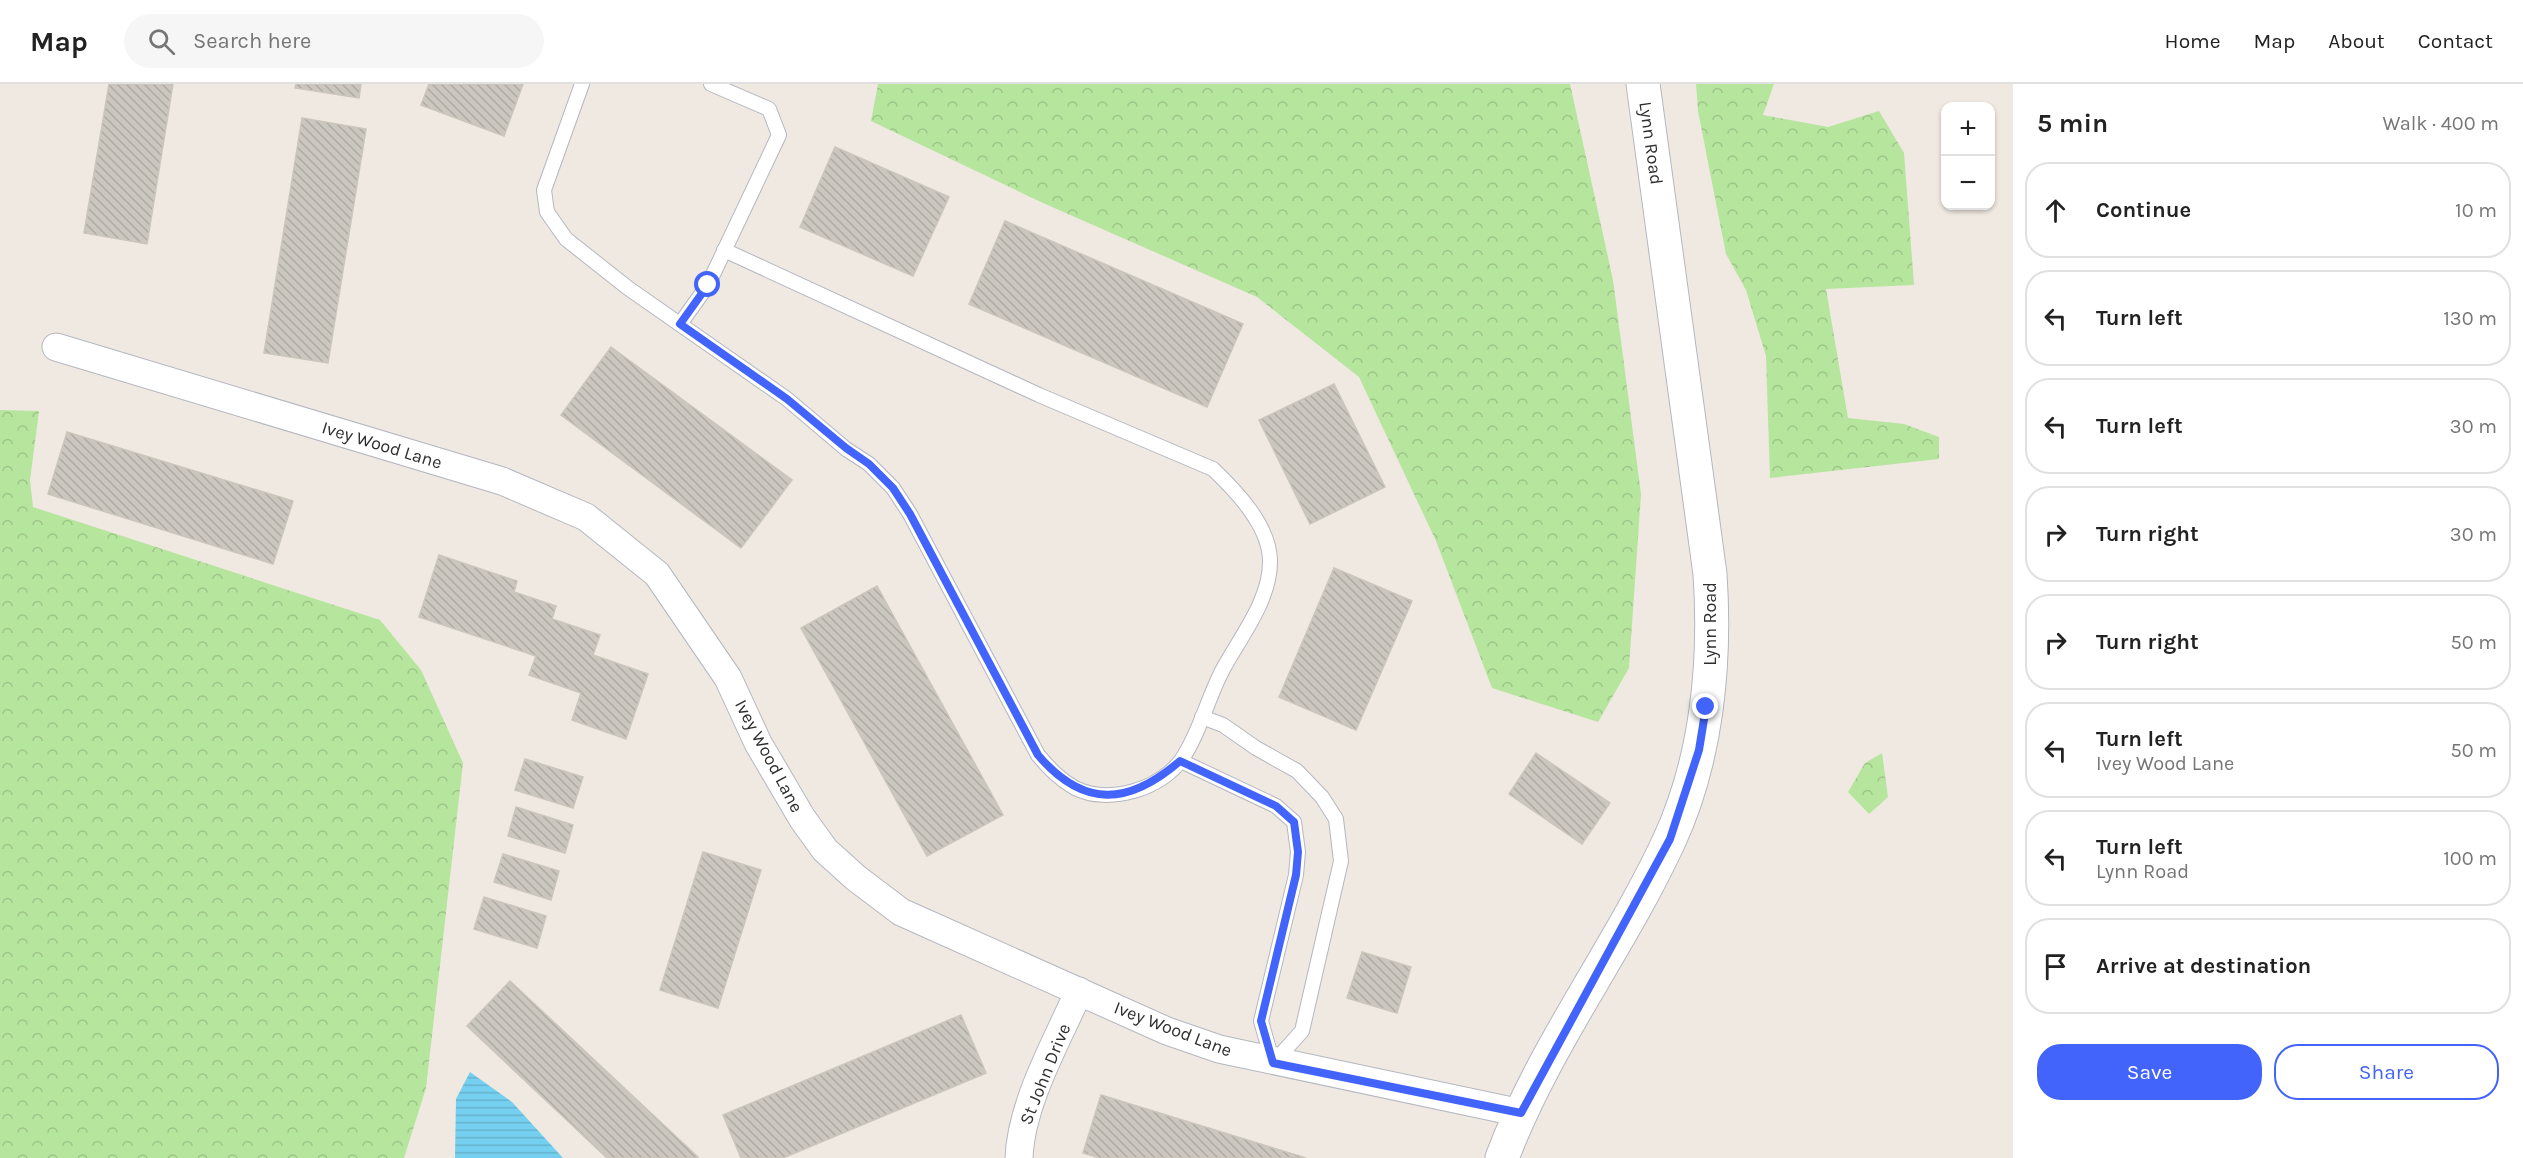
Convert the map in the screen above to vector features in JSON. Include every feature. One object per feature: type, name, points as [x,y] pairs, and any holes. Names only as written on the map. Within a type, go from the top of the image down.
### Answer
[{"type":"street","name":"Lynn Road","points":[[1502,1158],[1521,1113],[1670,839],[1699,750],[1706,707],[1713,619],[1710,574],[1643,84]]},
{"type":"street","name":"Ivey Wood Lane","points":[[56,346],[501,481],[586,517],[657,574],[728,678],[758,743],[802,818],[825,850],[902,912],[1167,1031],[1219,1049],[1273,1063],[1521,1113]]},
{"type":"street","name":"St John Drive","points":[[1019,1158],[1030,1104],[1079,991]]},
{"type":"lane","points":[[582,84],[544,190],[547,212],[566,239],[628,288],[787,399],[869,464],[893,488],[910,514],[1038,755],[1056,776],[1078,789],[1104,794],[1131,792],[1157,781],[1180,761],[1221,673],[1266,591],[1270,558],[1261,528],[1233,488],[1213,469],[1039,395],[724,250]]},
{"type":"lane","points":[[680,324],[708,285],[779,135],[769,109],[711,84]]},
{"type":"lane","points":[[1202,717],[1223,725],[1256,748],[1297,771],[1322,797],[1336,819],[1341,861],[1302,1031],[1273,1063]]},
{"type":"lane","points":[[1180,761],[1276,806],[1294,822],[1298,852],[1296,875],[1261,1021],[1273,1063]]},
{"type":"green space","points":[[878,84],[1570,84],[1613,280],[1641,494],[1629,668],[1598,722],[1492,688],[1436,541],[1359,377],[1257,297],[1043,203],[871,121]]},
{"type":"green space","points":[[1696,84],[1774,84],[1763,115],[1828,127],[1879,111],[1904,153],[1914,285],[1826,289],[1848,418],[1904,424],[1939,437],[1939,459],[1770,478],[1766,356],[1746,290],[1726,254],[1698,111]]},
{"type":"green space","points":[[0,410],[39,411],[30,480],[33,507],[380,620],[421,670],[463,763],[426,1088],[404,1158],[0,1158]]},
{"type":"green space","points":[[1882,753],[1888,797],[1869,814],[1848,792],[1865,763]]},
{"type":"water","points":[[470,1072],[512,1102],[563,1158],[455,1158],[456,1099]]},
{"type":"building","points":[[109,84],[173,84],[147,244],[84,233]]},
{"type":"building","points":[[296,84],[361,84],[359,98],[295,88]]},
{"type":"building","points":[[429,84],[523,84],[504,136],[421,105]]},
{"type":"building","points":[[302,118],[366,129],[328,363],[264,353]]},
{"type":"building","points":[[835,147],[949,197],[913,276],[800,227]]},
{"type":"building","points":[[1005,221],[1243,324],[1207,407],[969,304]]},
{"type":"building","points":[[611,347],[792,480],[741,548],[561,415]]},
{"type":"building","points":[[1334,384],[1385,487],[1310,524],[1259,420]]},
{"type":"building","points":[[67,432],[293,501],[273,564],[48,494]]},
{"type":"building","points":[[439,555],[517,581],[514,592],[556,606],[552,619],[600,635],[593,655],[648,674],[626,739],[572,720],[581,693],[529,675],[536,656],[419,617]]},
{"type":"building","points":[[1334,568],[1412,601],[1356,730],[1279,697]]},
{"type":"building","points":[[877,586],[1003,815],[927,856],[801,628]]},
{"type":"building","points":[[1536,753],[1610,803],[1582,844],[1509,794]]},
{"type":"building","points":[[525,759],[583,777],[573,808],[515,790]]},
{"type":"building","points":[[516,807],[573,825],[565,853],[508,836]]},
{"type":"building","points":[[703,852],[761,870],[718,1008],[660,990]]},
{"type":"building","points":[[503,854],[559,871],[551,900],[494,882]]},
{"type":"building","points":[[484,897],[546,916],[537,948],[474,929]]},
{"type":"building","points":[[1362,952],[1411,967],[1397,1013],[1347,998]]},
{"type":"building","points":[[510,981],[698,1158],[607,1158],[467,1026]]},
{"type":"building","points":[[961,1015],[986,1073],[783,1158],[741,1158],[723,1115]]},
{"type":"building","points":[[1101,1095],[1306,1158],[1100,1158],[1083,1153]]},
{"type":"route","points":[[708,285],[680,324],[787,399],[869,464],[893,488],[910,514],[930,556],[1038,755],[1056,776],[1078,789],[1104,794],[1131,792],[1157,781],[1180,761],[1276,806],[1294,822],[1298,852],[1296,875],[1261,1021],[1273,1063],[1521,1113],[1538,1077],[1670,839],[1699,750],[1706,707]]}]
